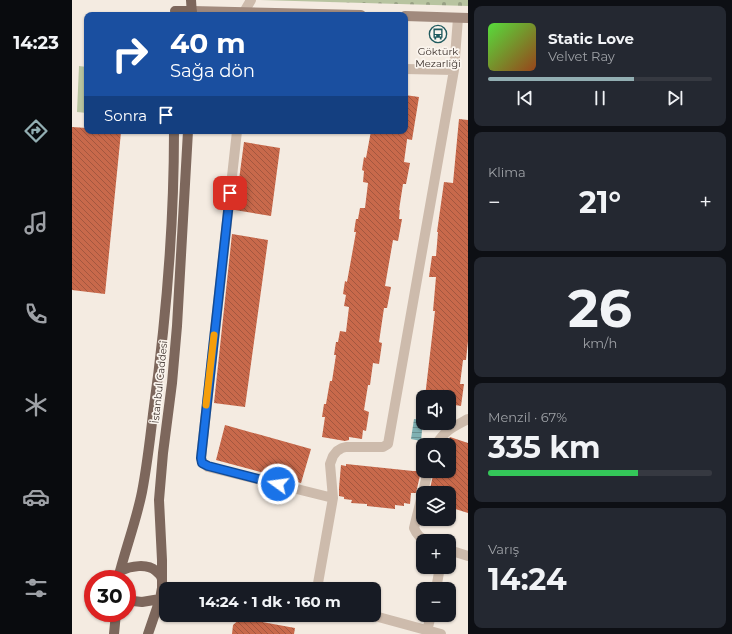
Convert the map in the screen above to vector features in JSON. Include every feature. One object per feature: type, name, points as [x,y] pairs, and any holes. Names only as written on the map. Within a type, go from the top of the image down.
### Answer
[{"type":"main road","points":[[192,0],[192,12]]},
{"type":"main road","points":[[175,9],[188,12]]},
{"type":"main road","points":[[408,16],[463,18]]},
{"type":"main road","name":"İstanbul Caddesi","points":[[121,570],[137,516],[143,490],[158,380],[168,269],[174,134]]},
{"type":"main road","name":"İstanbul Caddesi","points":[[164,582],[159,500],[177,325],[188,134]]},
{"type":"main road","points":[[127,570],[132,567],[150,567],[157,571],[162,582]]},
{"type":"main road","points":[[136,601],[142,602],[159,599]]},
{"type":"main road","name":"İstanbul Caddesi","points":[[148,634],[159,602]]},
{"type":"main road","points":[[114,634],[115,622]]},
{"type":"street","points":[[244,12],[251,0]]},
{"type":"street","points":[[318,582],[333,498],[330,464],[333,456],[337,451],[346,447],[383,447],[388,444],[463,18]]},
{"type":"street","points":[[408,69],[454,70]]},
{"type":"street","points":[[237,134],[201,458],[202,463],[208,466],[333,498]]},
{"type":"street","points":[[440,438],[449,429],[468,420]]},
{"type":"street","points":[[416,534],[414,528],[426,478]]},
{"type":"street","points":[[456,552],[468,556]]},
{"type":"street","points":[[381,618],[441,634]]},
{"type":"street","points":[[428,630],[430,622]]},
{"type":"green space","points":[[260,0],[468,0],[468,6]]},
{"type":"green space","points":[[79,66],[84,67],[84,113],[77,112]]},
{"type":"water","points":[[414,419],[416,419],[416,430],[422,430],[421,438],[416,438],[416,440],[411,439]]},
{"type":"building","points":[[408,95],[419,97],[412,140],[407,139],[404,162],[410,163],[406,184],[403,184],[399,210],[399,219],[402,219],[398,241],[393,240],[385,286],[391,287],[387,308],[384,308],[379,342],[382,343],[379,364],[373,363],[370,385],[368,385],[364,410],[369,412],[366,431],[363,430],[362,439],[349,437],[349,440],[345,441],[322,437],[325,417],[322,417],[330,381],[332,381],[336,355],[334,355],[336,342],[338,342],[340,331],[346,332],[349,307],[344,306],[346,295],[343,294],[345,281],[347,282],[356,232],[354,232],[356,219],[358,219],[360,208],[365,208],[368,183],[363,182],[364,171],[362,170],[364,157],[366,158],[370,134],[408,134]]},
{"type":"building","points":[[459,119],[468,120],[468,341],[466,360],[463,360],[460,384],[464,384],[461,406],[456,405],[456,390],[426,390],[435,311],[433,311],[436,277],[429,277],[432,256],[436,256],[437,232],[444,182],[453,183]]},
{"type":"building","points":[[72,127],[84,128],[84,134],[121,134],[105,294],[72,290]]},
{"type":"building","points":[[244,142],[280,148],[271,216],[235,210]]},
{"type":"building","points":[[232,234],[268,240],[245,407],[214,403]]},
{"type":"building","points":[[225,425],[311,449],[301,483],[216,460]]},
{"type":"building","points":[[456,439],[468,443],[468,513],[456,509],[456,486],[431,486],[432,478],[456,478]]},
{"type":"building","points":[[346,464],[416,471],[416,478],[419,478],[418,486],[416,486],[416,493],[411,493],[410,504],[404,503],[404,506],[395,505],[395,509],[351,503],[352,500],[344,499],[344,497],[339,496],[341,465],[346,466]]},
{"type":"building","points":[[236,622],[263,622],[295,628],[294,634],[232,634],[233,625]]},
{"type":"slow traffic","points":[[206,405],[214,335]]},
{"type":"place","name":"Göktürk Mezarliği","points":[[438,34]]},
{"type":"route","points":[[230,193],[201,458],[202,463],[208,466],[278,484]]}]
